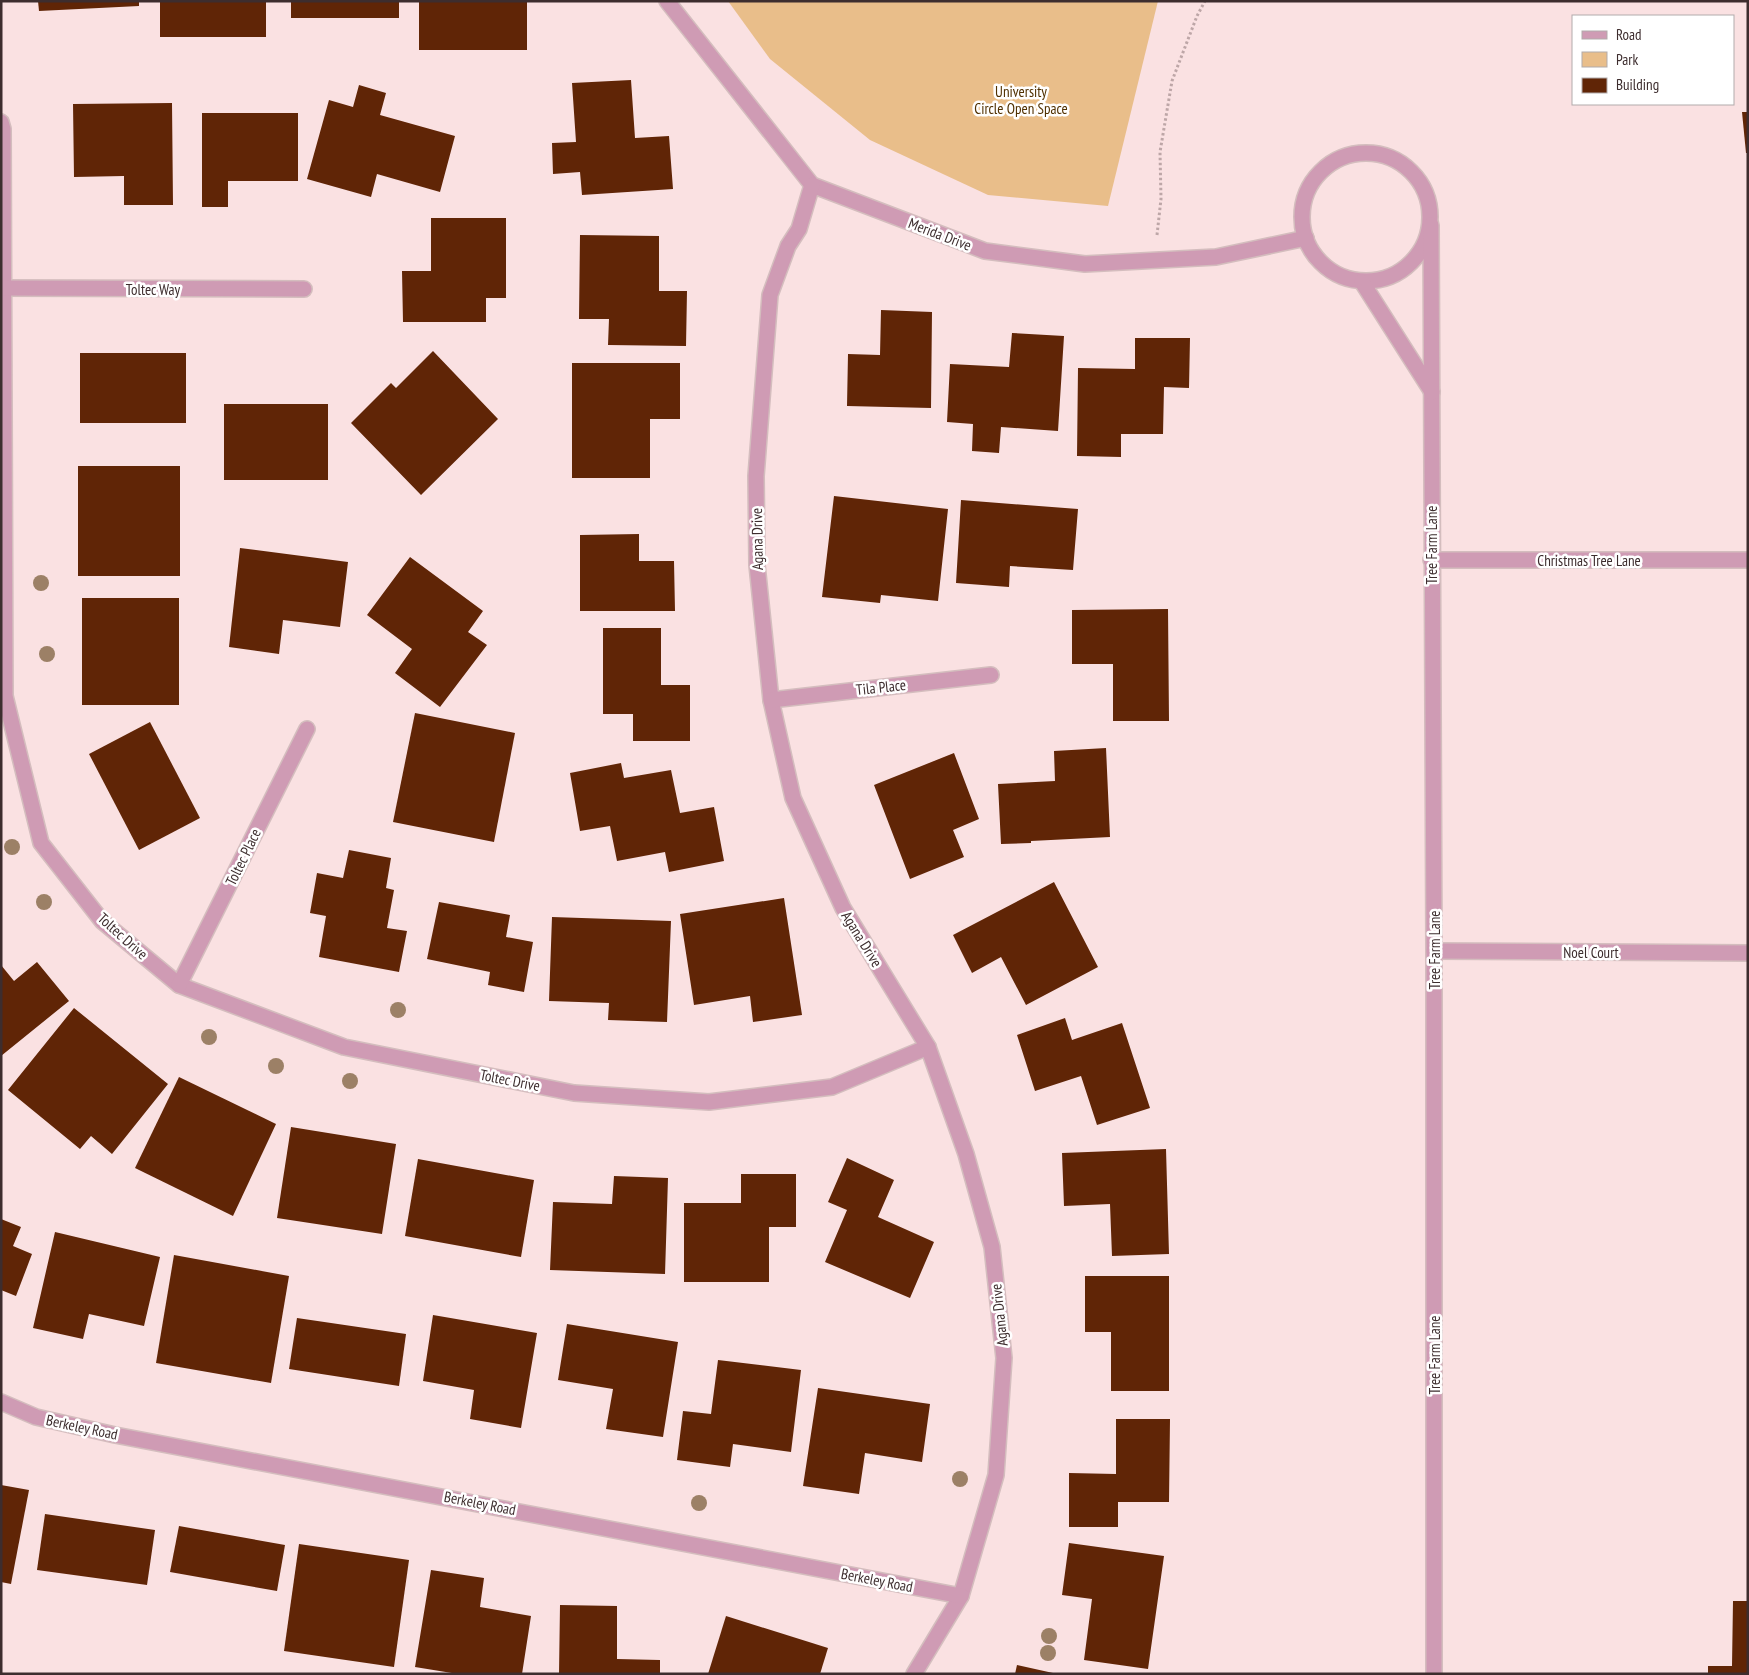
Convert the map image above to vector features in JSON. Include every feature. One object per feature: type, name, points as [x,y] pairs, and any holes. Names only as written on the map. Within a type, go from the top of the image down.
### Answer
[{"type":"street","points":[[667,1],[812,186]]},
{"type":"street","name":"Toltec Drive","points":[[1,122],[3,129],[2,288],[5,696],[41,842],[102,921],[179,986],[344,1047],[574,1093],[709,1102],[832,1087],[928,1047]]},
{"type":"street","points":[[1366,152],[1382,154],[1397,160],[1413,172],[1424,187],[1430,206],[1430,225],[1425,244],[1414,260],[1399,273],[1381,280],[1362,282],[1344,277],[1327,268],[1314,254],[1306,238],[1302,219],[1304,200],[1312,183],[1322,170],[1335,161],[1350,154],[1366,152]]},
{"type":"street","name":"Merida Drive","points":[[812,186],[985,251],[1085,264],[1216,257],[1306,238]]},
{"type":"street","name":"Agana Drive","points":[[812,186],[799,229],[788,246],[770,295],[756,486],[757,564],[771,700],[793,798],[843,908],[928,1047],[966,1154],[992,1247],[1004,1358],[996,1475],[961,1596],[914,1674]]},
{"type":"street","name":"Tree Farm Lane","points":[[1430,225],[1434,951],[1434,1674]]},
{"type":"street","points":[[1362,282],[1432,392]]},
{"type":"street","name":"Toltec Way","points":[[2,288],[304,290]]},
{"type":"street","name":"Christmas Tree Lane","points":[[1431,560],[1748,560]]},
{"type":"street","name":"Tila Place","points":[[771,700],[991,675]]},
{"type":"street","name":"Toltec Place","points":[[179,986],[306,729]]},
{"type":"street","name":"Noel Court","points":[[1434,951],[1748,953]]},
{"type":"street","name":"Berkeley Road","points":[[1,1402],[36,1417],[115,1434],[961,1596]]},
{"type":"path","points":[[1155,261],[1161,199],[1160,152],[1172,81],[1197,16],[1205,1]]},
{"type":"green space","name":"University Circle Open Space","points":[[728,1],[1158,1],[1108,206],[988,195],[870,140],[770,59]]},
{"type":"building","points":[[38,1],[139,1],[139,6],[39,11]]},
{"type":"building","points":[[160,1],[266,1],[266,37],[160,37]]},
{"type":"building","points":[[291,1],[399,1],[399,18],[291,18]]},
{"type":"building","points":[[419,1],[527,1],[527,50],[419,50]]},
{"type":"building","points":[[631,80],[635,138],[669,136],[673,189],[582,195],[580,172],[553,174],[552,143],[576,142],[572,83]]},
{"type":"building","points":[[359,85],[386,93],[380,115],[455,136],[440,192],[377,174],[371,197],[307,179],[329,100],[353,107]]},
{"type":"building","points":[[172,103],[173,205],[124,205],[124,176],[74,177],[73,104]]},
{"type":"building","points":[[1742,112],[1748,112],[1748,153],[1746,153]]},
{"type":"building","points":[[202,113],[298,113],[298,181],[228,181],[228,207],[202,207]]},
{"type":"building","points":[[431,218],[506,218],[506,298],[486,298],[486,322],[403,322],[402,271],[431,271]]},
{"type":"building","points":[[580,235],[659,236],[659,291],[687,291],[686,346],[608,345],[609,319],[579,319]]},
{"type":"building","points":[[881,310],[932,312],[931,408],[847,406],[848,354],[880,355]]},
{"type":"building","points":[[1012,333],[1064,336],[1058,431],[1001,427],[999,453],[972,451],[973,424],[947,422],[950,364],[1009,367]]},
{"type":"building","points":[[1135,338],[1190,338],[1189,388],[1164,387],[1163,434],[1121,434],[1121,457],[1077,456],[1078,368],[1135,369]]},
{"type":"building","points":[[433,351],[498,419],[421,495],[351,423],[391,383],[396,388]]},
{"type":"building","points":[[80,353],[186,353],[186,423],[80,423]]},
{"type":"building","points":[[572,363],[680,363],[680,419],[650,419],[650,478],[572,478]]},
{"type":"building","points":[[224,404],[328,404],[328,480],[224,480]]},
{"type":"building","points":[[78,466],[180,466],[180,576],[78,576]]},
{"type":"building","points":[[834,496],[948,509],[938,601],[881,595],[880,603],[822,597]]},
{"type":"building","points":[[961,500],[1078,509],[1073,570],[1010,566],[1009,587],[956,583]]},
{"type":"building","points":[[639,534],[639,561],[674,561],[675,611],[580,611],[580,535]]},
{"type":"building","points":[[240,548],[348,562],[340,627],[283,620],[279,654],[229,647]]},
{"type":"building","points":[[410,557],[483,611],[468,632],[487,645],[440,707],[395,673],[412,649],[367,615]]},
{"type":"building","points":[[82,598],[179,598],[179,705],[82,705]]},
{"type":"building","points":[[1168,609],[1169,721],[1113,721],[1113,664],[1072,664],[1072,610]]},
{"type":"building","points":[[603,628],[661,628],[661,685],[690,685],[690,741],[633,741],[633,714],[603,714]]},
{"type":"building","points":[[415,713],[515,733],[494,842],[393,822]]},
{"type":"building","points":[[150,722],[200,818],[139,850],[89,754]]},
{"type":"building","points":[[1106,748],[1110,837],[1001,844],[998,784],[1055,781],[1054,751]]},
{"type":"building","points":[[954,753],[979,819],[953,830],[964,857],[910,879],[874,785]]},
{"type":"building","points":[[621,763],[624,778],[671,770],[680,813],[714,807],[724,861],[669,872],[665,852],[617,861],[610,826],[580,831],[570,773]]},
{"type":"building","points":[[349,850],[391,858],[386,888],[394,890],[387,928],[407,931],[399,972],[319,957],[326,916],[310,913],[317,873],[343,878]]},
{"type":"building","points":[[1054,882],[1098,967],[1026,1005],[1001,957],[972,973],[953,935]]},
{"type":"building","points":[[784,898],[802,1015],[753,1022],[750,996],[694,1005],[680,914]]},
{"type":"building","points":[[439,902],[510,915],[506,937],[533,942],[524,992],[488,985],[490,972],[427,959]]},
{"type":"building","points":[[552,917],[671,921],[667,1022],[608,1020],[609,1003],[549,1001]]},
{"type":"building","points":[[37,962],[69,1001],[1,1056],[1,965],[14,981]]},
{"type":"building","points":[[74,1008],[168,1084],[112,1154],[91,1136],[80,1149],[8,1090]]},
{"type":"building","points":[[1065,1018],[1072,1040],[1122,1023],[1150,1108],[1097,1125],[1081,1076],[1035,1091],[1017,1035]]},
{"type":"building","points":[[179,1077],[276,1124],[233,1216],[135,1168]]},
{"type":"building","points":[[291,1127],[396,1144],[382,1234],[277,1218]]},
{"type":"building","points":[[1166,1149],[1169,1254],[1112,1256],[1110,1204],[1064,1206],[1062,1153]]},
{"type":"building","points":[[847,1158],[894,1180],[878,1217],[934,1242],[910,1298],[825,1262],[847,1210],[828,1202]]},
{"type":"building","points":[[418,1159],[534,1180],[521,1257],[405,1236]]},
{"type":"building","points":[[741,1174],[796,1174],[796,1227],[769,1227],[769,1282],[684,1282],[684,1203],[741,1203]]},
{"type":"building","points":[[614,1176],[668,1178],[665,1274],[550,1270],[553,1202],[612,1204]]},
{"type":"building","points":[[1,1219],[21,1227],[13,1246],[32,1254],[16,1296],[1,1290]]},
{"type":"building","points":[[55,1232],[160,1257],[144,1326],[89,1314],[83,1339],[33,1328]]},
{"type":"building","points":[[174,1255],[289,1276],[271,1383],[156,1363]]},
{"type":"building","points":[[1085,1276],[1169,1276],[1169,1391],[1111,1391],[1111,1332],[1085,1332]]},
{"type":"building","points":[[433,1315],[537,1333],[521,1428],[470,1419],[474,1390],[423,1381]]},
{"type":"building","points":[[297,1318],[406,1334],[399,1386],[289,1369]]},
{"type":"building","points":[[567,1324],[678,1342],[663,1437],[606,1429],[613,1389],[558,1380]]},
{"type":"building","points":[[718,1360],[801,1370],[791,1452],[733,1444],[730,1467],[677,1460],[683,1411],[711,1414]]},
{"type":"building","points":[[818,1388],[930,1404],[922,1462],[865,1453],[859,1494],[803,1486]]},
{"type":"building","points":[[1116,1419],[1170,1419],[1169,1502],[1118,1502],[1118,1527],[1069,1527],[1069,1473],[1116,1474]]},
{"type":"building","points":[[1,1485],[29,1490],[11,1584],[1,1582]]},
{"type":"building","points":[[45,1514],[155,1530],[147,1585],[37,1570]]},
{"type":"building","points":[[179,1526],[285,1545],[277,1591],[170,1572]]},
{"type":"building","points":[[1069,1543],[1164,1556],[1148,1669],[1084,1660],[1092,1599],[1062,1595]]},
{"type":"building","points":[[299,1544],[409,1560],[394,1667],[284,1651]]},
{"type":"building","points":[[431,1570],[484,1578],[480,1607],[531,1616],[522,1674],[458,1674],[415,1667]]},
{"type":"building","points":[[1733,1601],[1748,1601],[1748,1674],[1708,1674],[1708,1666],[1732,1666]]},
{"type":"building","points":[[560,1605],[617,1606],[617,1659],[660,1660],[660,1674],[559,1674]]},
{"type":"building","points":[[726,1616],[828,1648],[820,1674],[708,1674]]},
{"type":"building","points":[[1017,1665],[1053,1673],[1053,1674],[1015,1674]]}]
